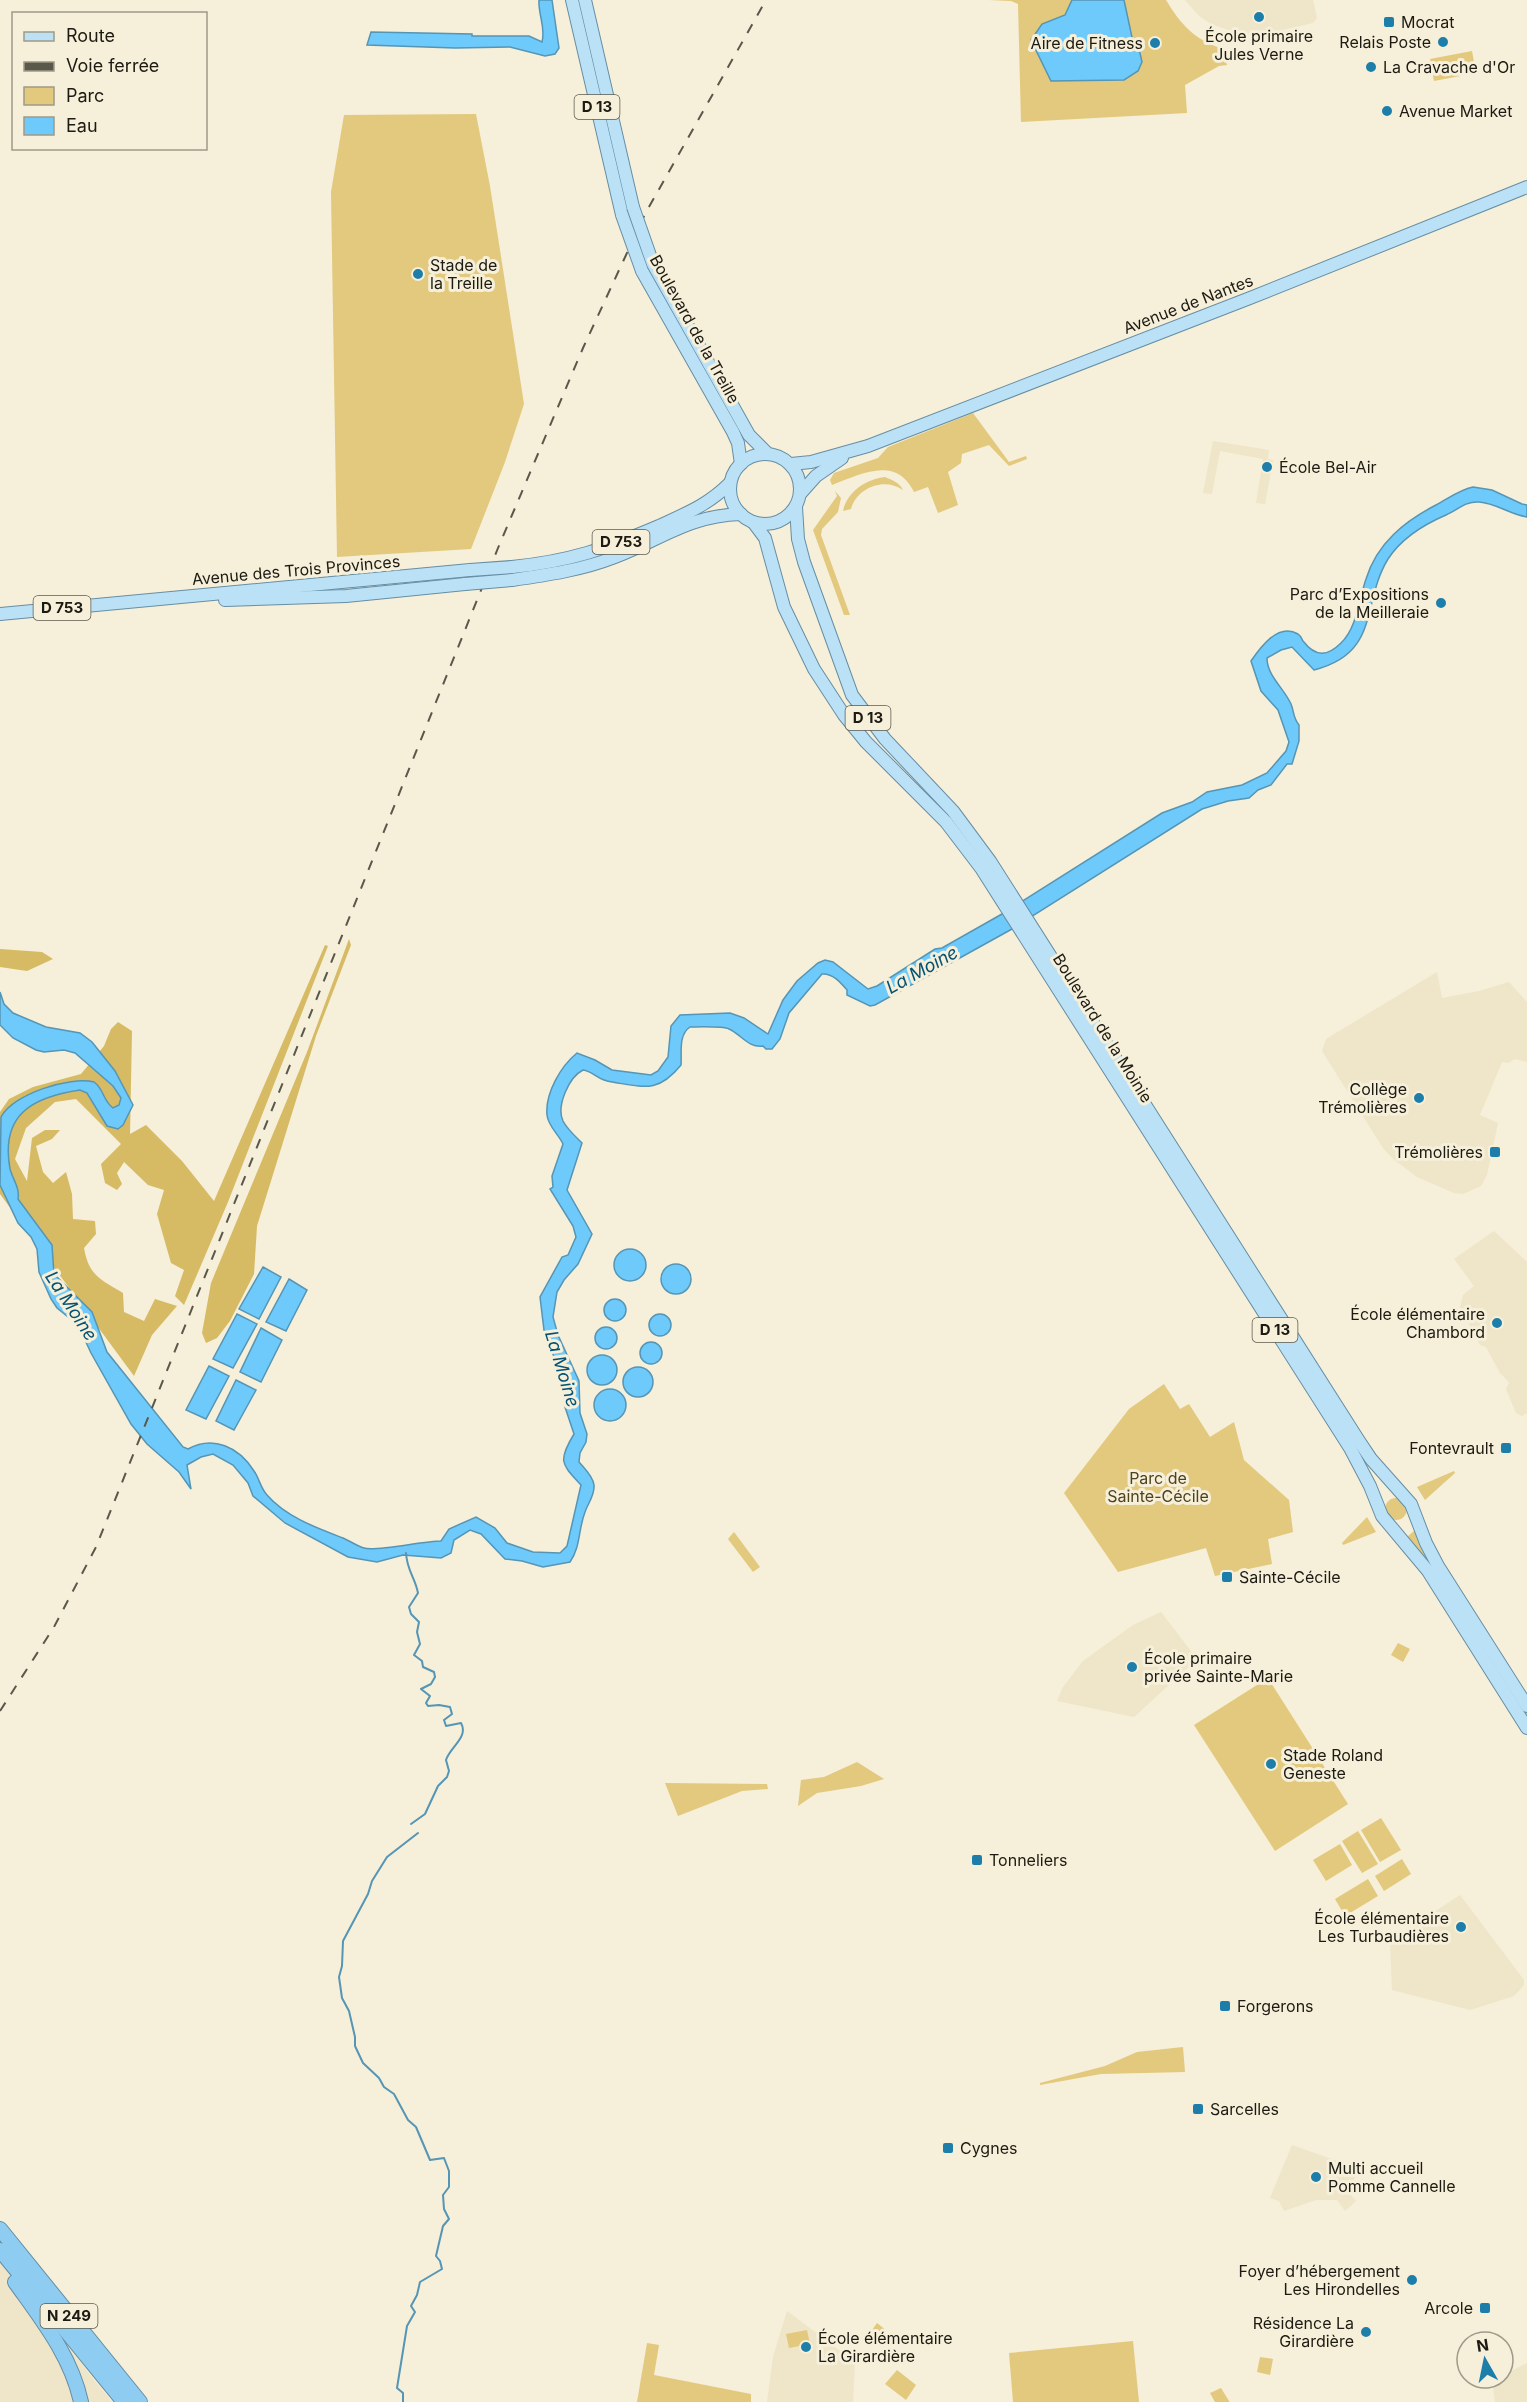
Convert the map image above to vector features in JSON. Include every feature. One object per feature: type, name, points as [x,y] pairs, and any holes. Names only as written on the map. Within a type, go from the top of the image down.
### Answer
[{"type":"highway","name":"N 249","points":[[0,2229],[140,2402]]},
{"type":"highway","name":"N 249","points":[[0,2250],[124,2402]]},
{"type":"highway","name":"N 249","points":[[0,2261],[57,2341],[69,2364],[81,2402]]},
{"type":"main road","name":"Boulevard de la Treille","points":[[572,0],[622,215],[733,432],[738,443],[741,464]]},
{"type":"main road","name":"Boulevard de la Treille","points":[[585,0],[648,268],[749,435],[767,453]]},
{"type":"main road","name":"Avenue de Nantes","points":[[791,464],[811,462],[859,449],[1250,298],[1527,187]]},
{"type":"main road","name":"Avenue de Nantes","points":[[800,494],[816,476],[859,449]]},
{"type":"main road","points":[[767,453],[791,464],[796,472],[800,494],[796,507],[788,516],[777,522],[765,524],[753,522],[741,514],[732,495],[730,483],[741,464],[753,456],[767,453]]},
{"type":"main road","name":"Avenue des Trois Provinces","points":[[0,614],[512,567],[575,558],[614,545],[699,508],[714,499],[730,483]]},
{"type":"main road","name":"D 13","points":[[796,507],[798,538],[804,562],[852,695],[885,739],[953,811],[1006,895]]},
{"type":"main road","name":"Avenue des Trois Provinces","points":[[125,603],[328,597],[512,580],[587,567],[618,556],[695,520],[741,514]]},
{"type":"main road","name":"D 13","points":[[753,522],[765,538],[784,606],[814,669],[844,716],[946,822],[1006,895]]},
{"type":"main road","name":"Boulevard de la Moinie","points":[[1006,895],[1159,1136]]},
{"type":"main road","name":"D 13","points":[[1159,1136],[1359,1442],[1385,1475],[1408,1498],[1431,1553],[1527,1706]]},
{"type":"main road","name":"D 13","points":[[1159,1136],[1350,1448],[1370,1486],[1382,1516],[1428,1571],[1527,1728]]},
{"type":"shaded area","name":"École primaire Jules Verne","points":[[1185,0],[1313,0],[1317,18],[1313,23],[1266,34],[1243,35],[1211,24],[1199,16]]},
{"type":"shaded area","name":"École Bel-Air","points":[[1213,441],[1269,450],[1268,459],[1273,460],[1265,504],[1256,503],[1263,459],[1220,451],[1212,494],[1203,493]]},
{"type":"shaded area","points":[[349,939],[351,945],[316,1036],[257,1226],[254,1274],[230,1321],[217,1338],[206,1343],[202,1333],[211,1283],[307,1052]]},
{"type":"shaded area","points":[[325,945],[328,946],[228,1202],[184,1305],[175,1296],[184,1270],[171,1263],[157,1214],[164,1190],[148,1185],[124,1162],[117,1173],[122,1184],[117,1190],[105,1183],[101,1164],[121,1144],[76,1099],[55,1102],[26,1128],[15,1159],[27,1181],[32,1138],[45,1130],[60,1130],[52,1139],[36,1146],[43,1172],[53,1183],[66,1172],[72,1194],[73,1219],[95,1221],[96,1234],[84,1248],[86,1257],[92,1271],[97,1276],[123,1293],[124,1312],[144,1321],[155,1299],[177,1306],[152,1335],[134,1376],[0,1194],[0,1112],[9,1099],[33,1087],[81,1074],[104,1046],[111,1029],[118,1022],[132,1031],[130,1134],[146,1125],[182,1161],[214,1201]]},
{"type":"shaded area","points":[[0,949],[42,952],[53,959],[27,971],[0,967]]},
{"type":"shaded area","name":"Collège Trémolières","points":[[1437,972],[1442,998],[1509,982],[1527,1002],[1527,1062],[1515,1059],[1508,1063],[1502,1062],[1480,1115],[1498,1123],[1487,1175],[1481,1186],[1463,1194],[1454,1193],[1417,1177],[1392,1158],[1383,1148],[1322,1051],[1326,1039]]},
{"type":"shaded area","name":"École élémentaire Chambord","points":[[1494,1231],[1527,1262],[1527,1413],[1522,1416],[1516,1413],[1506,1389],[1509,1383],[1500,1373],[1486,1347],[1480,1345],[1460,1307],[1463,1295],[1474,1286],[1454,1259]]},
{"type":"shaded area","name":"École primaire privée Sainte-Marie","points":[[1161,1612],[1197,1659],[1134,1717],[1057,1701],[1063,1687],[1083,1661],[1133,1625]]},
{"type":"shaded area","points":[[1460,1895],[1524,1980],[1524,1985],[1514,1996],[1470,2010],[1392,1990],[1390,1941]]},
{"type":"shaded area","name":"Multi accueil Pomme Cannelle","points":[[1292,2145],[1340,2162],[1357,2172],[1353,2183],[1348,2182],[1345,2188],[1356,2201],[1345,2211],[1337,2200],[1316,2200],[1284,2211],[1279,2201],[1270,2198]]},
{"type":"shaded area","points":[[0,2262],[112,2402],[0,2402]]},
{"type":"shaded area","name":"École élémentaire La Girardière","points":[[787,2311],[855,2362],[853,2402],[767,2402],[773,2357]]},
{"type":"shaded area","points":[[1527,2363],[1527,2402],[1495,2402],[1493,2390],[1515,2390],[1515,2369]]},
{"type":"green space","points":[[989,0],[1166,0],[1177,17],[1190,30],[1204,41],[1223,49],[1227,65],[1219,66],[1185,85],[1187,113],[1021,122],[1018,4],[1011,1]]},
{"type":"green space","points":[[1472,51],[1476,73],[1434,81],[1430,59]]},
{"type":"green space","name":"Stade de la Treille","points":[[476,114],[490,186],[524,404],[505,462],[471,549],[337,557],[331,192],[344,115]]},
{"type":"green space","points":[[973,413],[1009,462],[1026,456],[1027,459],[1009,466],[989,445],[962,454],[961,463],[948,472],[958,505],[938,513],[928,487],[914,492],[898,474],[888,471],[877,470],[832,485],[830,480],[834,473],[878,458],[888,447]]},
{"type":"green space","points":[[885,477],[898,484],[903,490],[888,484],[872,486],[859,495],[851,509],[843,511],[853,492],[871,480]]},
{"type":"green space","points":[[835,491],[841,498],[838,512],[822,529],[821,535],[850,615],[844,615],[813,530],[837,496]]},
{"type":"green space","name":"Parc de Sainte-Cécile","points":[[1164,1384],[1180,1409],[1189,1404],[1210,1437],[1234,1422],[1244,1460],[1289,1500],[1293,1532],[1268,1539],[1272,1564],[1215,1576],[1206,1548],[1118,1572],[1064,1493],[1129,1409]]},
{"type":"green space","points":[[1454,1471],[1455,1473],[1425,1500],[1417,1487]]},
{"type":"green space","points":[[1396,1498],[1406,1505],[1407,1509],[1400,1519],[1396,1520],[1386,1513],[1385,1509],[1392,1499]]},
{"type":"green space","points":[[1367,1517],[1376,1532],[1343,1545],[1342,1543]]},
{"type":"green space","points":[[1414,1531],[1527,1712],[1527,1720],[1407,1537]]},
{"type":"green space","points":[[734,1532],[760,1567],[753,1572],[728,1539]]},
{"type":"green space","points":[[1398,1643],[1410,1649],[1403,1662],[1391,1655]]},
{"type":"green space","name":"Stade Roland Geneste","points":[[1268,1678],[1348,1804],[1275,1851],[1194,1725]]},
{"type":"green space","points":[[857,1762],[884,1779],[861,1786],[817,1793],[798,1806],[801,1780],[824,1777]]},
{"type":"green space","points":[[665,1783],[767,1784],[768,1789],[742,1791],[678,1816]]},
{"type":"green space","points":[[1381,1818],[1401,1850],[1380,1862],[1361,1830]]},
{"type":"green space","points":[[1358,1831],[1378,1864],[1362,1873],[1342,1841]]},
{"type":"green space","points":[[1340,1844],[1352,1865],[1326,1881],[1313,1860]]},
{"type":"green space","points":[[1402,1859],[1411,1874],[1384,1891],[1375,1876]]},
{"type":"green space","points":[[1368,1879],[1378,1896],[1345,1916],[1335,1899]]},
{"type":"green space","points":[[1183,2047],[1185,2072],[1101,2074],[1040,2085],[1040,2083],[1105,2066],[1137,2052]]},
{"type":"green space","points":[[877,2323],[887,2331],[880,2340],[870,2333]]},
{"type":"green space","points":[[807,2330],[810,2344],[789,2348],[786,2334]]},
{"type":"green space","points":[[1133,2341],[1139,2402],[1013,2402],[1009,2353]]},
{"type":"green space","points":[[647,2343],[659,2345],[654,2375],[751,2394],[751,2402],[637,2402]]},
{"type":"green space","points":[[1260,2357],[1273,2359],[1270,2375],[1257,2372]]},
{"type":"green space","points":[[897,2370],[916,2385],[906,2400],[885,2384]]},
{"type":"green space","points":[[1221,2388],[1230,2402],[1215,2402],[1210,2393]]},
{"type":"water","points":[[539,0],[552,0],[559,48],[555,54],[545,56],[510,47],[367,45],[371,32],[529,36],[542,42]]},
{"type":"water","points":[[1072,0],[1124,0],[1133,42],[1140,53],[1142,62],[1138,71],[1124,80],[1051,81],[1031,40],[1042,24],[1065,15]]},
{"type":"water","name":"La Moine","points":[[1473,487],[1492,490],[1527,505],[1527,517],[1491,504],[1474,502],[1430,523],[1407,539],[1388,559],[1374,593],[1366,625],[1360,639],[1350,652],[1335,662],[1314,670],[1292,647],[1267,658],[1270,671],[1288,698],[1299,725],[1299,741],[1292,764],[1287,764],[1271,785],[1258,790],[1249,798],[1228,801],[1202,809],[1012,929],[875,1005],[870,1006],[847,995],[847,990],[836,979],[822,974],[789,1013],[780,1039],[772,1049],[753,1045],[726,1028],[690,1027],[682,1039],[681,1065],[659,1083],[652,1086],[637,1086],[611,1082],[583,1070],[573,1079],[565,1092],[561,1115],[567,1127],[582,1143],[567,1190],[592,1234],[578,1264],[557,1292],[553,1317],[558,1335],[579,1381],[580,1413],[587,1434],[579,1462],[592,1478],[594,1489],[583,1519],[576,1550],[570,1562],[543,1567],[505,1559],[481,1534],[470,1530],[454,1540],[451,1553],[441,1558],[403,1555],[377,1562],[348,1557],[285,1523],[253,1496],[248,1483],[233,1465],[213,1454],[201,1457],[187,1465],[191,1489],[179,1472],[147,1444],[131,1424],[78,1325],[57,1308],[51,1299],[39,1272],[37,1249],[31,1237],[18,1223],[0,1185],[1,1117],[17,1101],[57,1084],[94,1082],[113,1108],[119,1105],[121,1098],[113,1086],[75,1053],[64,1050],[44,1052],[13,1038],[0,1025],[0,992],[4,1004],[13,1013],[46,1027],[80,1033],[92,1042],[115,1071],[133,1105],[123,1125],[118,1129],[107,1126],[87,1093],[80,1090],[63,1093],[35,1104],[24,1111],[15,1122],[10,1134],[8,1150],[10,1169],[17,1188],[18,1199],[52,1245],[54,1274],[92,1312],[107,1352],[183,1447],[188,1449],[197,1445],[216,1443],[233,1450],[248,1463],[265,1493],[283,1510],[302,1521],[364,1548],[378,1549],[441,1541],[449,1529],[476,1517],[495,1528],[507,1543],[533,1552],[560,1553],[567,1546],[581,1485],[564,1462],[565,1451],[574,1434],[565,1407],[564,1380],[544,1330],[540,1297],[562,1257],[568,1255],[576,1237],[573,1226],[550,1189],[553,1187],[552,1176],[563,1144],[549,1123],[547,1107],[551,1089],[565,1065],[577,1053],[612,1070],[651,1075],[658,1071],[668,1057],[671,1026],[680,1015],[730,1013],[744,1018],[768,1034],[783,1000],[797,981],[818,963],[825,960],[833,962],[868,989],[877,986],[935,949],[942,948],[1002,914],[1162,813],[1192,802],[1207,792],[1242,785],[1267,773],[1286,751],[1289,742],[1278,710],[1261,691],[1251,661],[1270,638],[1283,631],[1298,634],[1317,653],[1331,651],[1341,643],[1351,629],[1371,566],[1377,554],[1393,534],[1414,518],[1454,494]]},
{"type":"water","points":[[630,1249],[641,1254],[646,1265],[641,1276],[630,1281],[619,1276],[614,1265],[619,1254]]},
{"type":"water","points":[[676,1264],[687,1268],[691,1279],[687,1290],[676,1294],[665,1290],[661,1279],[665,1268]]},
{"type":"water","points":[[263,1267],[281,1277],[259,1319],[239,1309]]},
{"type":"water","points":[[289,1279],[307,1290],[286,1331],[266,1322]]},
{"type":"water","points":[[615,1299],[623,1302],[626,1310],[623,1318],[615,1321],[607,1318],[604,1310],[607,1302]]},
{"type":"water","points":[[237,1314],[257,1324],[233,1368],[213,1359]]},
{"type":"water","points":[[660,1314],[668,1317],[671,1325],[668,1333],[660,1336],[652,1333],[649,1325],[652,1317]]},
{"type":"water","points":[[606,1327],[614,1330],[617,1338],[614,1346],[606,1349],[598,1346],[595,1338],[598,1330]]},
{"type":"water","points":[[261,1328],[282,1340],[261,1382],[240,1372]]},
{"type":"water","points":[[651,1342],[659,1345],[662,1353],[659,1361],[651,1364],[643,1361],[640,1353],[643,1345]]},
{"type":"water","points":[[602,1355],[613,1359],[617,1370],[613,1381],[602,1385],[591,1381],[587,1370],[591,1359]]},
{"type":"water","points":[[209,1366],[229,1376],[206,1419],[186,1410]]},
{"type":"water","points":[[638,1367],[649,1371],[653,1382],[649,1393],[638,1397],[627,1393],[623,1382],[627,1371]]},
{"type":"water","points":[[236,1380],[256,1390],[234,1430],[216,1421]]},
{"type":"water","points":[[610,1389],[621,1394],[626,1405],[621,1416],[610,1421],[599,1416],[594,1405],[599,1394]]},
{"type":"waterway","points":[[406,1553],[418,1593],[409,1607],[411,1614],[419,1622],[417,1632],[420,1644],[414,1655],[422,1661],[423,1667],[434,1672],[435,1677],[431,1684],[421,1689],[430,1696],[426,1703],[428,1706],[450,1707],[452,1714],[444,1720],[446,1726],[461,1723],[463,1728],[461,1737],[446,1760],[449,1771],[447,1777],[438,1786],[425,1814],[411,1824]]},
{"type":"waterway","points":[[403,2402],[403,2393],[397,2388],[407,2326],[415,2312],[411,2306],[420,2282],[442,2269],[436,2256],[443,2226],[449,2219],[444,2209],[443,2195],[449,2187],[449,2171],[444,2158],[430,2160],[416,2127],[408,2120],[394,2094],[384,2087],[379,2078],[363,2063],[355,2046],[349,2011],[342,1998],[339,1977],[343,1941],[368,1894],[372,1881],[387,1857],[418,1833]]},
{"type":"railway","points":[[0,1711],[54,1627],[96,1547],[498,548],[583,348],[645,214],[766,0]]},
{"type":"place","name":"École primaire Jules Verne","points":[[1259,17]]},
{"type":"place","name":"Mocrat","points":[[1389,22]]},
{"type":"place","name":"Relais Poste","points":[[1443,42]]},
{"type":"place","name":"Aire de Fitness","points":[[1155,43]]},
{"type":"place","name":"La Cravache d'Or","points":[[1371,67]]},
{"type":"place","name":"Avenue Market","points":[[1387,111]]},
{"type":"place","name":"Stade de la Treille","points":[[418,274]]},
{"type":"place","name":"École Bel-Air","points":[[1267,467]]},
{"type":"place","name":"Parc d’Expositions de la Meilleraie","points":[[1441,603]]},
{"type":"place","name":"Collège Trémolières","points":[[1419,1098]]},
{"type":"place","name":"Trémolières","points":[[1495,1152]]},
{"type":"place","name":"École élémentaire Chambord","points":[[1497,1323]]},
{"type":"place","name":"Fontevrault","points":[[1506,1448]]},
{"type":"place","name":"Sainte-Cécile","points":[[1227,1577]]},
{"type":"place","name":"École primaire privée Sainte-Marie","points":[[1132,1667]]},
{"type":"place","name":"Stade Roland Geneste","points":[[1271,1764]]},
{"type":"place","name":"Tonneliers","points":[[977,1860]]},
{"type":"place","name":"École élémentaire Les Turbaudières","points":[[1461,1927]]},
{"type":"place","name":"Forgerons","points":[[1225,2006]]},
{"type":"place","name":"Sarcelles","points":[[1198,2109]]},
{"type":"place","name":"Cygnes","points":[[948,2148]]},
{"type":"place","name":"Multi accueil Pomme Cannelle","points":[[1316,2177]]},
{"type":"place","name":"Foyer d’hébergement Les Hirondelles","points":[[1412,2280]]},
{"type":"place","name":"Arcole","points":[[1485,2308]]},
{"type":"place","name":"Résidence La Girardière","points":[[1366,2332]]},
{"type":"place","name":"École élémentaire La Girardière","points":[[806,2347]]}]
